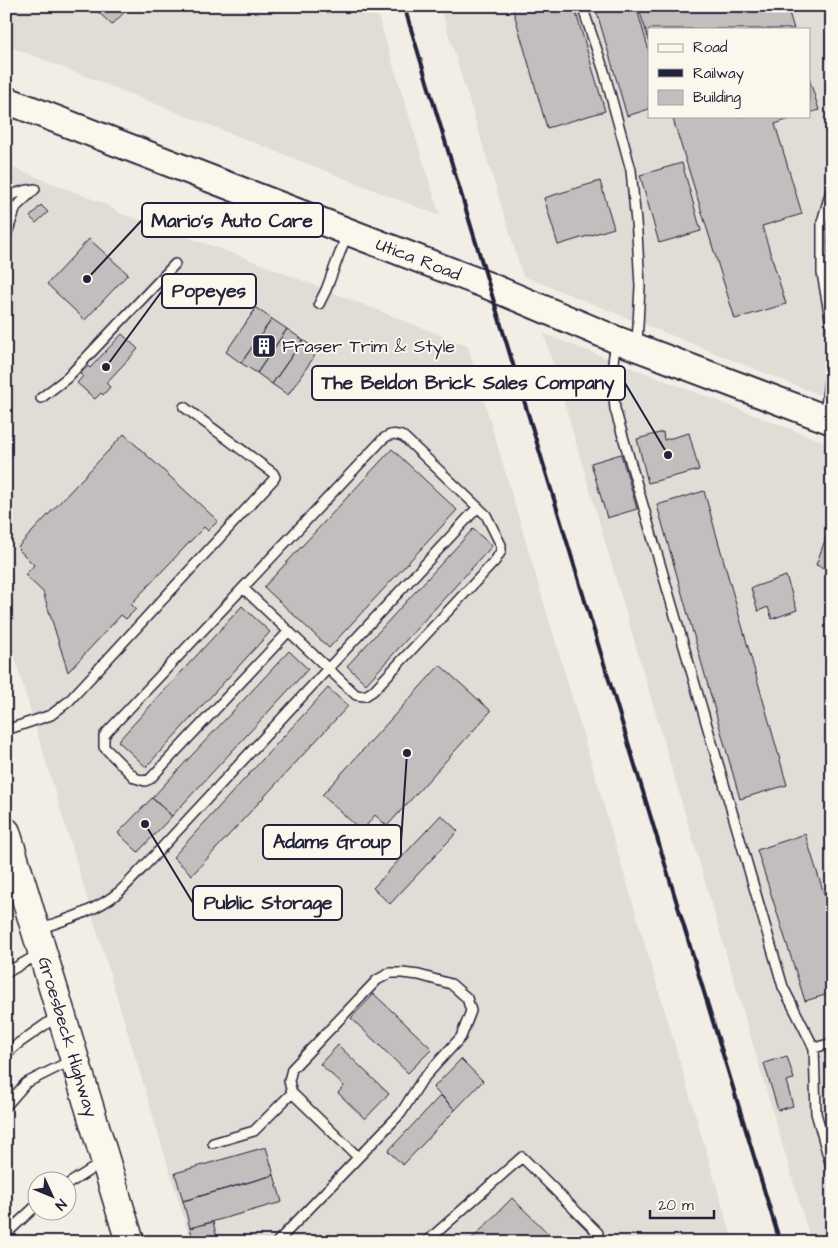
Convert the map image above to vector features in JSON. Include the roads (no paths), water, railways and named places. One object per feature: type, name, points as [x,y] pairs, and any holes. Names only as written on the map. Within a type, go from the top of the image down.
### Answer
[{"type":"main road","name":"Utica Road","points":[[6,100],[349,227],[627,343],[828,419]]},
{"type":"main road","name":"Groesbeck Highway","points":[[6,832],[130,1242]]},
{"type":"lane","points":[[582,6],[604,71],[631,170],[638,233],[640,286],[627,343],[614,353],[612,368],[615,409],[783,987],[814,1048],[816,1112],[832,1170]]},
{"type":"lane","points":[[832,187],[822,222],[822,273],[832,330]]},
{"type":"lane","points":[[6,197],[35,189],[16,207],[6,236]]},
{"type":"lane","points":[[319,304],[349,227]]},
{"type":"lane","points":[[41,398],[67,378],[175,264]]},
{"type":"lane","points":[[828,419],[832,354]]},
{"type":"lane","points":[[6,730],[51,715],[69,701],[275,477],[273,473],[184,407]]},
{"type":"lane","points":[[243,588],[289,631],[356,695],[365,696],[495,561],[501,551],[499,540],[486,514],[404,437],[394,434],[388,435],[243,588],[108,731],[103,742],[107,752],[135,778],[145,781],[150,779],[289,631]]},
{"type":"lane","points":[[6,973],[39,940],[62,921],[88,910],[118,893],[478,507]]},
{"type":"lane","points":[[277,1242],[401,1113],[422,1080],[461,1037],[471,1011],[467,998],[451,984],[419,975],[390,973],[377,980],[292,1069],[289,1088],[292,1093],[358,1157]]},
{"type":"lane","points":[[6,1054],[61,1013]]},
{"type":"lane","points":[[814,1048],[832,1043]]},
{"type":"lane","points":[[6,1106],[26,1083],[75,1059]]},
{"type":"lane","points":[[213,1143],[254,1131],[292,1093]]},
{"type":"lane","points":[[426,1242],[522,1157],[598,1233],[590,1242]]},
{"type":"lane","points":[[78,1178],[106,1160]]},
{"type":"lane","points":[[6,1234],[28,1213]]},
{"type":"railway","points":[[404,6],[780,1242]]},
{"type":"place","name":"Mario's Auto Care","points":[[87,279]]},
{"type":"place","name":"Fraser Trim & Style","points":[[264,346]]},
{"type":"place","name":"Popeyes","points":[[106,367]]},
{"type":"place","name":"The Beldon Brick Sales Company","points":[[668,455]]},
{"type":"place","name":"Adams Group","points":[[407,753]]},
{"type":"place","name":"Public Storage","points":[[145,824]]}]
